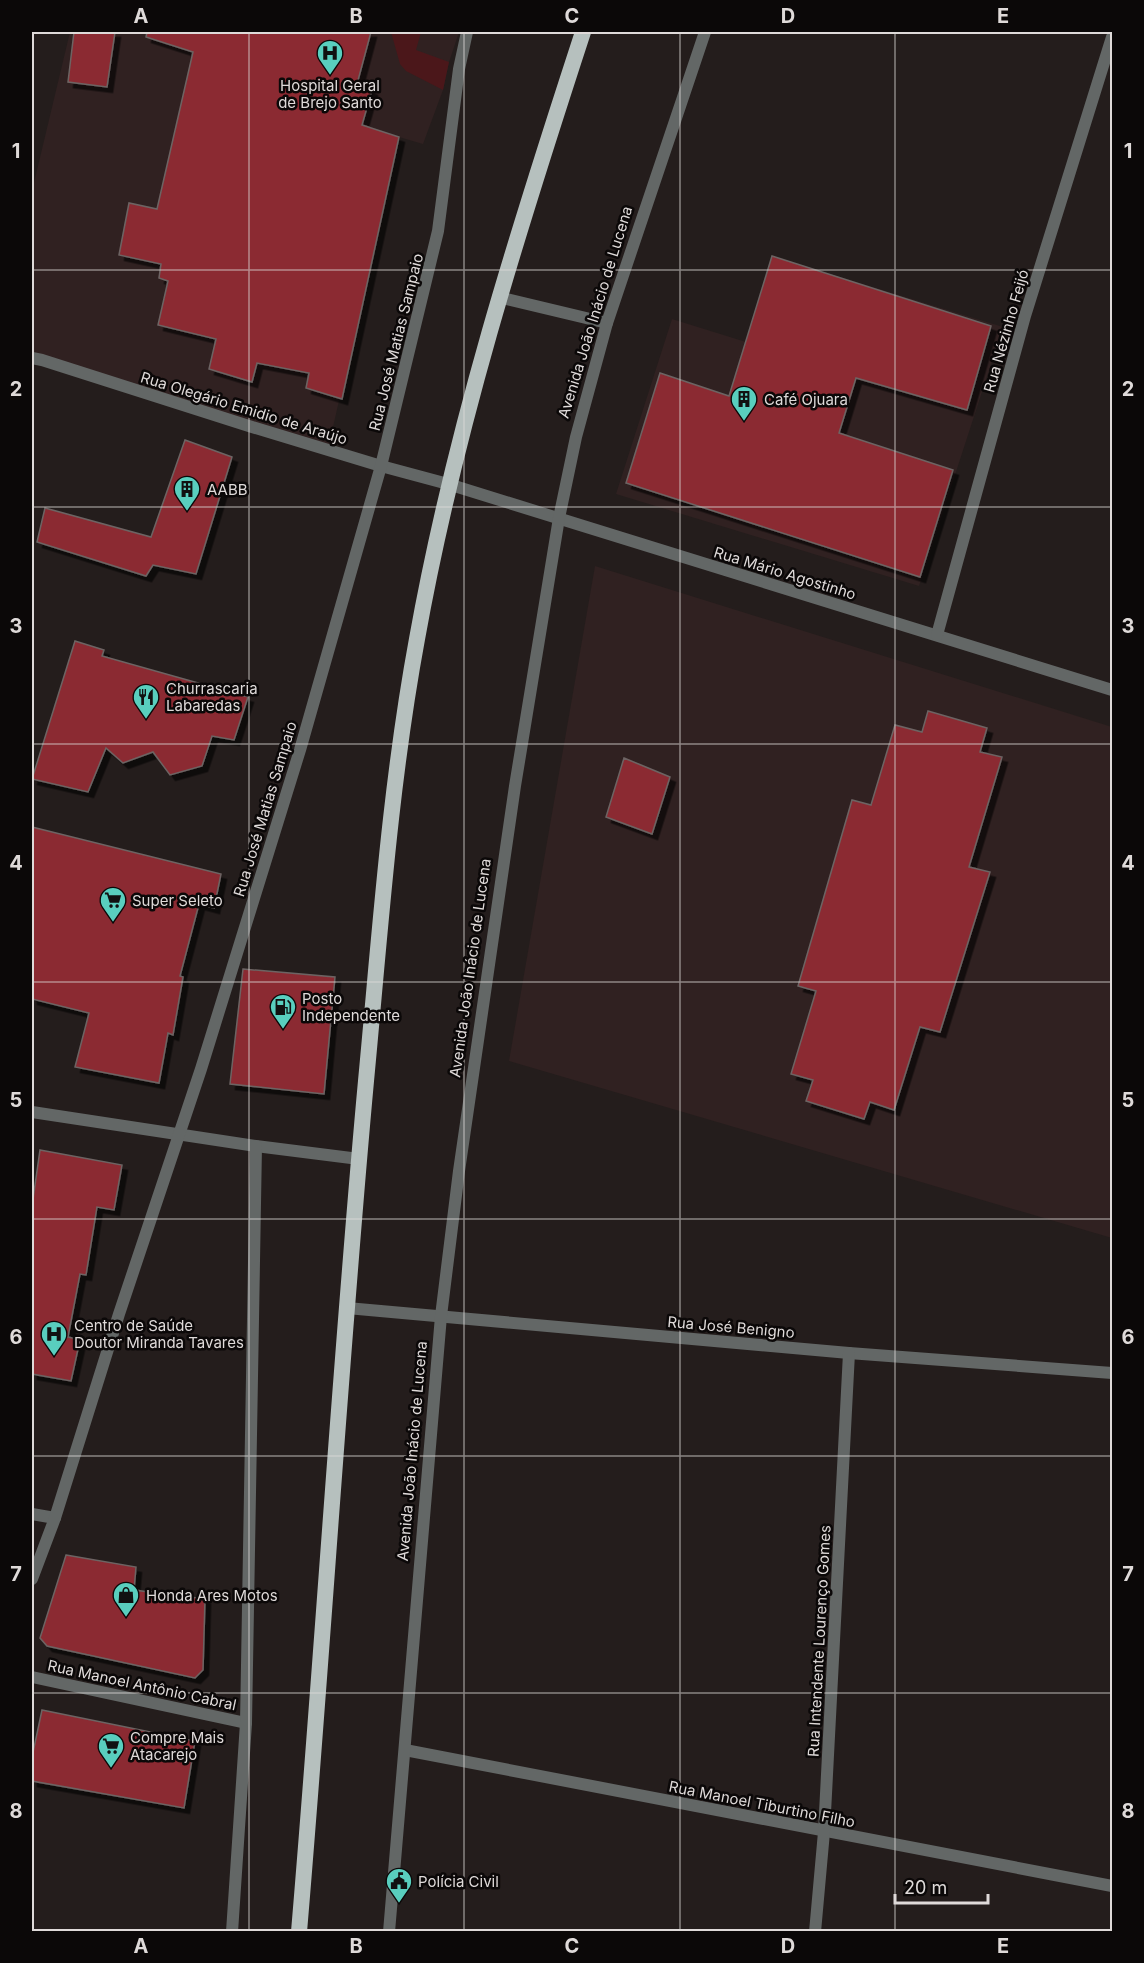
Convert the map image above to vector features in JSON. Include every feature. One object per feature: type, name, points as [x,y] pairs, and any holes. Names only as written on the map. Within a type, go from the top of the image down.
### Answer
[{"type":"highway","points":[[299,1932],[359,1159],[396,768],[417,638],[448,484],[498,297],[583,32]]},
{"type":"street","name":"Rua José Matias Sampaio","points":[[32,1579],[55,1518],[119,1314],[180,1134],[300,750],[381,466],[438,231],[459,69],[467,32]]},
{"type":"street","name":"Avenida João Inácio de Lucena","points":[[389,1932],[441,1316],[459,1171],[511,809],[559,518],[576,437],[607,323],[705,32]]},
{"type":"street","name":"Rua Nézinho Feijó","points":[[937,635],[1025,316],[1113,37]]},
{"type":"street","points":[[498,297],[607,323]]},
{"type":"street","name":"Rua Olegário Emidio de Araújo","points":[[32,358],[252,427],[448,484]]},
{"type":"street","name":"Rua Mário Agostinho","points":[[448,484],[1113,690]]},
{"type":"street","points":[[32,1112],[359,1159]]},
{"type":"street","points":[[232,1932],[246,1723],[256,1146]]},
{"type":"street","name":"Rua José Benigno","points":[[347,1308],[849,1353],[1113,1373]]},
{"type":"street","name":"Rua Intendente Lourenço Gomes","points":[[815,1932],[824,1832],[849,1353]]},
{"type":"street","points":[[32,1514],[55,1518]]},
{"type":"street","name":"Rua Manoel Antônio Cabral","points":[[32,1677],[246,1723]]},
{"type":"street","name":"Rua Manoel Tiburtino Filho","points":[[405,1750],[1113,1886]]},
{"type":"shaded area","points":[[70,32],[459,32],[443,90],[423,144],[399,137],[328,449],[32,355],[32,191]]},
{"type":"shaded area","points":[[391,32],[421,32],[416,50],[449,62],[443,90],[406,71],[400,64]]},
{"type":"shaded area","name":"Café Ojuara","points":[[772,256],[1003,327],[919,586],[616,494],[672,319],[746,342]]},
{"type":"shaded area","points":[[595,566],[1112,727],[1112,1238],[509,1061]]},
{"type":"building","points":[[74,32],[115,32],[107,87],[68,82]]},
{"type":"building","points":[[147,32],[371,32],[357,84],[372,90],[362,125],[399,137],[342,399],[306,388],[309,373],[257,363],[252,382],[209,369],[216,339],[158,325],[168,281],[159,278],[161,264],[119,255],[129,203],[157,209],[193,52],[146,37]]},
{"type":"building","name":"Café Ojuara","points":[[772,256],[991,326],[967,410],[856,378],[839,433],[953,470],[920,577],[626,483],[660,373],[729,396]]},
{"type":"building","name":"AABB","points":[[185,440],[232,457],[196,574],[153,565],[146,576],[37,542],[45,508],[151,537]]},
{"type":"building","name":"Churrascaria Labaredas","points":[[75,641],[104,650],[102,656],[248,697],[234,740],[212,736],[202,766],[170,775],[153,752],[123,763],[106,748],[88,792],[32,779]]},
{"type":"building","points":[[928,711],[987,728],[980,752],[1002,757],[969,867],[990,872],[940,1032],[920,1027],[894,1110],[870,1102],[864,1119],[806,1101],[813,1080],[791,1074],[816,991],[798,986],[852,800],[871,805],[895,725],[922,732]]},
{"type":"building","points":[[624,758],[670,777],[652,834],[606,817]]},
{"type":"building","points":[[32,827],[221,874],[214,908],[199,904],[180,976],[183,977],[173,1035],[168,1033],[159,1083],[75,1067],[89,1013],[32,999]]},
{"type":"building","name":"Posto Independente","points":[[243,969],[335,977],[324,1094],[230,1084]]},
{"type":"building","points":[[40,1150],[122,1165],[114,1210],[97,1207],[86,1275],[80,1274],[68,1337],[80,1340],[71,1381],[32,1374],[32,1206]]},
{"type":"building","name":"Honda Ares Motos","points":[[66,1555],[136,1567],[134,1590],[205,1599],[203,1670],[195,1678],[47,1646],[40,1638]]},
{"type":"building","name":"Compre Mais Atacarejo","points":[[42,1710],[195,1741],[184,1808],[32,1781],[32,1757]]},
{"type":"place","name":"Hospital Geral de Brejo Santo","points":[[330,76]]},
{"type":"place","name":"Café Ojuara","points":[[744,422]]},
{"type":"place","name":"AABB","points":[[187,512]]},
{"type":"place","name":"Churrascaria Labaredas","points":[[146,720]]},
{"type":"place","name":"Super Seleto","points":[[113,923]]},
{"type":"place","name":"Posto Independente","points":[[283,1030]]},
{"type":"place","name":"Centro de Saúde Doutor Miranda Tavares","points":[[54,1357]]},
{"type":"place","name":"Honda Ares Motos","points":[[126,1618]]},
{"type":"place","name":"Compre Mais Atacarejo","points":[[111,1769]]},
{"type":"place","name":"Polícia Civil","points":[[399,1904]]}]
